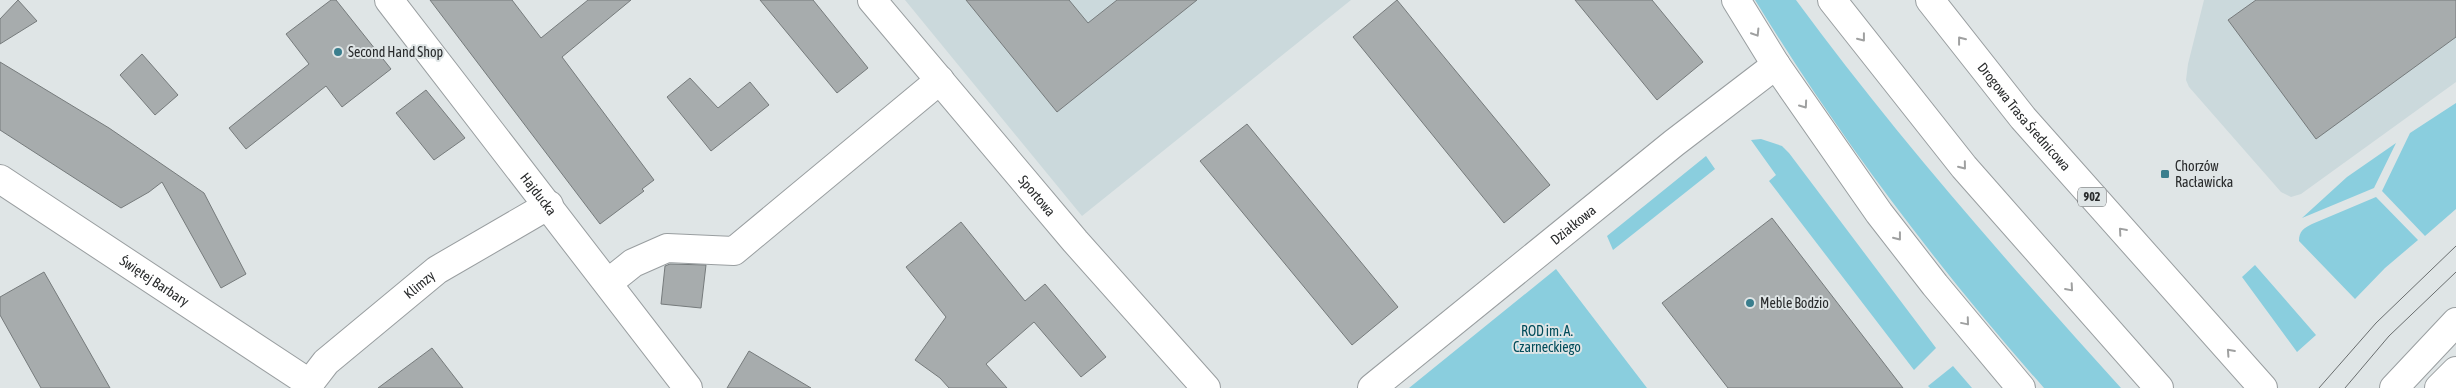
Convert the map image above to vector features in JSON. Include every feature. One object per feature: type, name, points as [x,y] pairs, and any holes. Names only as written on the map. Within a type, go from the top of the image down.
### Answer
[{"type":"street","name":"Hajducka","points":[[389,0],[549,205],[688,388]]},
{"type":"street","name":"Sportowa","points":[[872,0],[1075,241],[1206,388]]},
{"type":"street","points":[[1736,0],[1776,65],[1879,213],[2021,388]]},
{"type":"street","points":[[1832,0],[1964,167],[2159,388]]},
{"type":"street","name":"Drogowa Trasa Średnicowa","points":[[1930,0],[2023,118],[2263,388]]},
{"type":"street","name":"Działkowa","points":[[1372,388],[1674,143],[1776,65]]},
{"type":"street","points":[[608,283],[634,263],[667,248],[734,251],[940,80]]},
{"type":"street","name":"Świętej Barbary","points":[[0,178],[308,386]]},
{"type":"street","name":"Klimzy","points":[[308,386],[326,362],[437,270],[549,205]]},
{"type":"street","points":[[2394,388],[2456,322]]},
{"type":"shaded area","points":[[905,0],[1351,0],[1082,216]]},
{"type":"shaded area","points":[[2204,0],[2456,0],[2456,82],[2301,194],[2291,197],[2281,192],[2189,87],[2186,80],[2188,64]]},
{"type":"green space","points":[[1755,0],[1796,0],[1913,150],[2121,388],[2044,388],[1966,296],[1891,200],[1787,51]]},
{"type":"green space","points":[[2456,103],[2456,209],[2425,236],[2382,191],[2410,133]]},
{"type":"green space","points":[[1761,139],[1782,146],[1789,153],[1936,348],[1914,370],[1769,181],[1776,175],[1751,140]]},
{"type":"green space","points":[[2396,143],[2374,188],[2302,218],[2347,177]]},
{"type":"green space","points":[[1706,156],[1715,169],[1613,250],[1607,236]]},
{"type":"green space","points":[[2376,197],[2418,240],[2385,268],[2355,299],[2299,241],[2299,238],[2303,230],[2309,225]]},
{"type":"green space","points":[[2255,265],[2316,335],[2297,352],[2242,277]]},
{"type":"green space","name":"ROD im. A. Czarneckiego","points":[[1556,269],[1647,388],[1409,388]]},
{"type":"green space","points":[[1953,366],[1972,388],[1930,388],[1928,386]]},
{"type":"building","points":[[18,0],[37,21],[0,44],[0,19]]},
{"type":"building","name":"Second Hand Shop","points":[[331,0],[336,0],[391,69],[342,107],[326,86],[246,149],[229,128],[309,64],[286,34]]},
{"type":"building","points":[[430,0],[512,0],[541,38],[588,0],[631,0],[562,57],[654,180],[642,189],[644,191],[600,224]]},
{"type":"building","points":[[760,0],[813,0],[868,68],[837,93]]},
{"type":"building","points":[[966,0],[1069,0],[1088,23],[1117,0],[1197,0],[1057,112]]},
{"type":"building","points":[[1397,0],[1550,185],[1504,223],[1353,37]]},
{"type":"building","points":[[1575,0],[1652,0],[1703,62],[1657,100]]},
{"type":"building","points":[[2256,0],[2456,0],[2456,37],[2316,139],[2228,20]]},
{"type":"building","points":[[142,54],[178,95],[155,115],[120,75]]},
{"type":"building","points":[[0,62],[109,128],[204,193],[246,274],[221,288],[162,182],[121,208],[0,130]]},
{"type":"building","points":[[690,78],[718,108],[750,82],[769,105],[711,151],[667,97]]},
{"type":"building","points":[[426,90],[465,138],[434,160],[396,113]]},
{"type":"building","points":[[1247,124],[1398,307],[1352,345],[1200,161]]},
{"type":"building","name":"Meble Bodzio","points":[[1772,218],[1903,388],[1728,388],[1662,303]]},
{"type":"building","points":[[961,222],[1025,301],[1045,284],[1106,357],[1081,377],[1034,322],[986,364],[1007,388],[949,388],[940,378],[915,360],[946,317],[906,267]]},
{"type":"building","points":[[670,264],[706,265],[701,308],[661,304],[665,266]]},
{"type":"building","points":[[44,272],[110,388],[41,388],[0,315],[0,297]]},
{"type":"building","points":[[432,348],[463,388],[378,388]]},
{"type":"building","points":[[749,351],[811,388],[727,388]]},
{"type":"tram line","points":[[2319,388],[2376,323],[2456,246]]},
{"type":"tram line","points":[[2345,388],[2389,336],[2456,272]]},
{"type":"place","name":"Second Hand Shop","points":[[338,52]]},
{"type":"place","name":"Chorzów Racławicka","points":[[2165,174]]},
{"type":"place","name":"Meble Bodzio","points":[[1750,303]]}]
